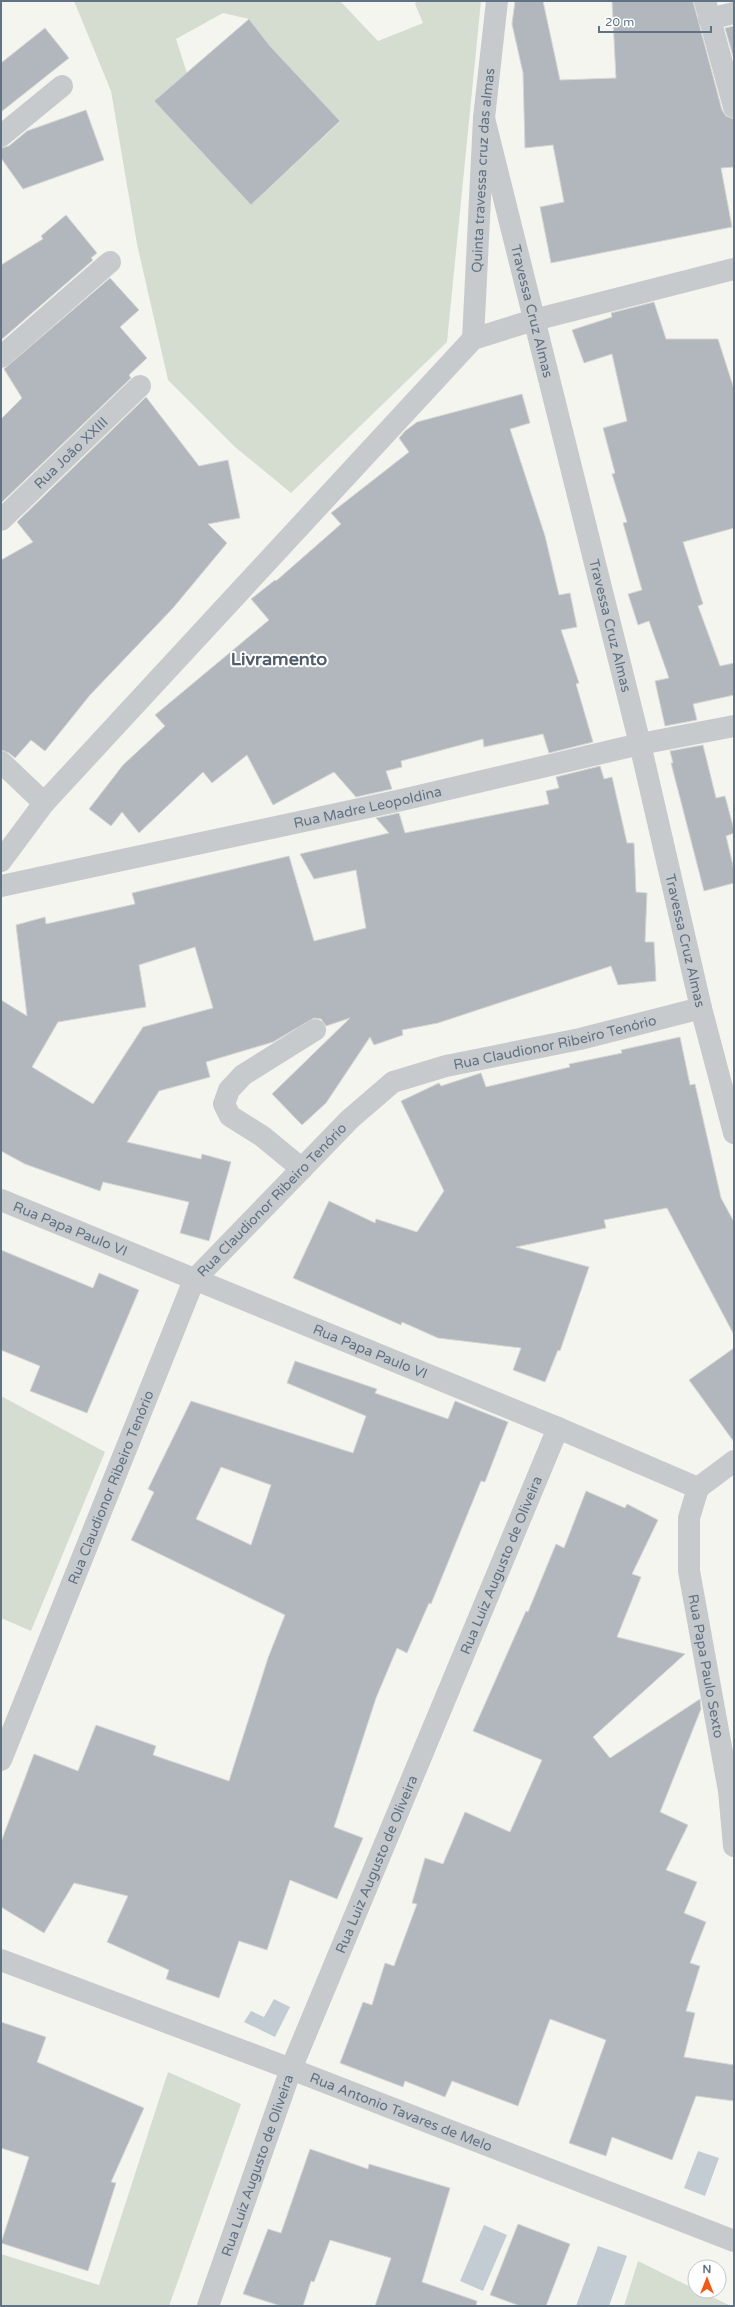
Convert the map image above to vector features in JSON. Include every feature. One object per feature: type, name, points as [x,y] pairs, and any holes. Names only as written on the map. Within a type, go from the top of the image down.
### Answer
[{"type":"street","name":"Quinta travessa cruz das almas","points":[[473,339],[484,118],[497,1]]},
{"type":"street","points":[[734,13],[707,10],[734,106]]},
{"type":"street","points":[[1,136],[62,86]]},
{"type":"street","name":"Travessa Cruz Almas","points":[[484,118],[640,744],[701,1008],[734,1133]]},
{"type":"street","points":[[1,357],[110,262]]},
{"type":"street","points":[[1,861],[44,803],[473,339],[534,320],[734,269]]},
{"type":"street","name":"Rua João XXIII","points":[[1,520],[140,386]]},
{"type":"street","name":"Rua Madre Leopoldina","points":[[1,886],[406,799],[640,744],[734,726]]},
{"type":"street","points":[[1,762],[44,803]]},
{"type":"street","name":"Rua Claudionor Ribeiro Tenório","points":[[1,1760],[194,1280],[350,1118],[393,1082],[446,1066],[580,1040],[701,1008]]},
{"type":"street","points":[[302,1168],[262,1136],[230,1116],[224,1104],[229,1090],[243,1075],[315,1030]]},
{"type":"street","name":"Rua Papa Paulo VI","points":[[1,1200],[558,1428],[698,1488]]},
{"type":"street","name":"Rua Luiz Augusto de Oliveira","points":[[208,2306],[290,2069],[558,1428]]},
{"type":"street","points":[[698,1488],[734,1461]]},
{"type":"street","name":"Rua Papa Paulo Sexto","points":[[698,1488],[689,1518],[689,1571],[732,1789],[734,1846]]},
{"type":"street","name":"Rua Antonio Tavares de Melo","points":[[1,1960],[290,2069],[734,2241]]},
{"type":"shaded area","points":[[74,1],[340,1],[378,41],[423,23],[415,4],[417,1],[481,1],[447,342],[291,493],[235,447],[168,380],[137,244],[111,91]],"holes":[[[223,13],[249,19],[270,46],[340,122],[251,205],[154,101],[187,73],[176,39]]]},
{"type":"shaded area","points":[[1,1396],[105,1452],[31,1631],[1,1618]]},
{"type":"shaded area","points":[[274,1999],[290,2007],[275,2037],[244,2022],[251,2011],[264,2017]]},
{"type":"shaded area","points":[[168,2072],[241,2104],[169,2306],[1,2306],[1,2254],[99,2285]]},
{"type":"shaded area","points":[[698,2151],[719,2158],[705,2196],[684,2188]]},
{"type":"shaded area","points":[[484,2225],[507,2235],[483,2291],[460,2281]]},
{"type":"shaded area","points":[[598,2246],[627,2256],[609,2306],[576,2306]]},
{"type":"shaded area","points":[[638,2261],[687,2285],[687,2299],[717,2299],[731,2306],[624,2306]]},
{"type":"building","points":[[515,1],[543,1],[560,80],[616,78],[612,1],[693,1],[722,110],[726,116],[734,119],[734,167],[721,168],[732,227],[551,263],[540,207],[564,202],[553,145],[525,148],[523,73],[512,24]]},
{"type":"building","points":[[249,19],[270,46],[340,121],[251,205],[154,101]]},
{"type":"building","points":[[734,26],[734,60],[725,28]]},
{"type":"building","points":[[45,28],[69,58],[1,112],[1,63]]},
{"type":"building","points":[[86,110],[104,160],[23,189],[1,158],[1,148],[9,146],[27,131]]},
{"type":"building","points":[[66,215],[97,253],[91,258],[93,260],[1,340],[1,265],[43,239],[41,236]]},
{"type":"building","points":[[110,278],[139,310],[120,327],[147,358],[129,375],[131,378],[1,503],[1,419],[22,398],[4,369]]},
{"type":"building","points":[[654,302],[666,339],[718,339],[734,389],[734,528],[683,542],[703,604],[698,606],[720,666],[734,663],[734,695],[693,704],[697,720],[665,726],[655,681],[669,678],[649,621],[638,625],[628,594],[642,590],[623,523],[627,522],[612,474],[615,473],[603,428],[627,421],[612,354],[584,363],[572,330],[612,317],[611,313]]},
{"type":"building","points":[[522,394],[530,423],[510,429],[545,536],[559,595],[570,593],[577,627],[561,630],[579,683],[576,684],[593,742],[549,753],[543,734],[484,747],[483,739],[401,761],[402,767],[386,771],[392,789],[356,797],[334,772],[273,805],[247,755],[212,783],[203,772],[139,833],[122,812],[111,826],[89,809],[123,765],[165,726],[155,715],[269,620],[251,599],[275,580],[276,581],[341,524],[331,513],[409,452],[399,438],[405,431],[417,422]]},
{"type":"building","points":[[146,397],[199,466],[228,460],[240,518],[208,524],[227,543],[173,608],[90,695],[45,751],[31,740],[15,758],[9,753],[1,750],[1,560],[33,542],[17,522]]},
{"type":"building","points":[[703,745],[716,798],[725,796],[734,830],[734,833],[726,836],[734,870],[734,883],[704,891],[671,763],[673,763],[670,751]]},
{"type":"building","points":[[600,766],[604,779],[612,777],[627,843],[634,843],[636,892],[647,893],[645,942],[654,942],[656,981],[618,985],[611,966],[438,1023],[402,1030],[403,1035],[374,1045],[370,1037],[326,1103],[302,1125],[272,1094],[350,1018],[326,1026],[321,1019],[314,1018],[273,1042],[206,1062],[210,1077],[159,1091],[127,1142],[201,1159],[202,1154],[231,1162],[209,1241],[180,1233],[189,1202],[103,1182],[100,1191],[25,1164],[1,1151],[1,1000],[27,1016],[16,925],[45,917],[46,924],[135,904],[132,893],[289,856],[314,941],[366,928],[356,870],[314,879],[300,854],[389,833],[376,818],[399,813],[405,833],[549,804],[546,791],[559,788],[556,777]],"holes":[[[195,947],[213,1008],[143,1027],[93,1104],[32,1067],[58,1022],[146,1007],[139,965]]]},
{"type":"building","points":[[680,1037],[690,1085],[695,1084],[721,1198],[734,1222],[734,1335],[667,1208],[604,1220],[606,1228],[516,1247],[589,1267],[560,1351],[558,1350],[545,1382],[513,1370],[521,1348],[438,1338],[402,1322],[401,1325],[293,1278],[329,1201],[375,1223],[376,1219],[417,1232],[444,1191],[401,1101],[439,1083],[441,1086],[481,1073],[486,1087],[570,1067],[569,1064],[622,1053],[621,1050]]},
{"type":"building","points":[[1,1250],[93,1288],[99,1273],[139,1290],[87,1413],[30,1391],[40,1366],[1,1350]]},
{"type":"building","points":[[734,1348],[734,1442],[689,1380]]},
{"type":"building","points":[[295,1361],[377,1389],[375,1393],[448,1419],[455,1401],[508,1422],[485,1482],[481,1481],[431,1604],[429,1603],[407,1653],[397,1648],[376,1698],[334,1827],[363,1838],[337,1899],[290,1880],[267,1950],[239,1941],[219,1998],[166,1979],[169,1970],[107,1942],[128,1896],[74,1883],[44,1933],[1,1907],[1,1842],[34,1754],[78,1771],[96,1725],[156,1746],[153,1755],[229,1781],[268,1658],[285,1615],[131,1540],[154,1492],[148,1489],[191,1401],[353,1453],[366,1416],[287,1383]],"holes":[[[221,1467],[271,1485],[251,1545],[196,1519]]]},
{"type":"building","points":[[586,1491],[625,1508],[627,1504],[658,1520],[632,1574],[641,1577],[617,1637],[685,1654],[593,1737],[610,1758],[700,1699],[701,1709],[660,1812],[688,1825],[666,1870],[697,1882],[684,1913],[706,1922],[690,1963],[700,1966],[686,2011],[695,2013],[684,2057],[734,2065],[734,2101],[696,2096],[672,2160],[612,2137],[606,2156],[569,2143],[606,2040],[550,2019],[518,2106],[452,2081],[445,2097],[405,2081],[403,2087],[340,2063],[363,2002],[372,2005],[385,1963],[394,1966],[417,1904],[412,1903],[425,1858],[443,1864],[465,1812],[510,1832],[542,1760],[473,1731],[526,1611],[528,1612],[556,1544],[564,1548]]},
{"type":"building","points":[[1,2022],[46,2037],[37,2062],[144,2108],[111,2182],[116,2183],[88,2271],[1,2243],[29,2157],[1,2148]]},
{"type":"building","points":[[310,2149],[368,2169],[369,2164],[450,2188],[422,2282],[477,2301],[476,2306],[375,2306],[391,2258],[330,2240],[314,2282],[311,2281],[303,2306],[281,2306],[243,2294],[268,2229],[281,2233]]},
{"type":"building","points":[[518,2224],[570,2244],[546,2306],[520,2306],[490,2295]]},
{"type":"district","name":"Livramento","points":[[279,659]]}]
